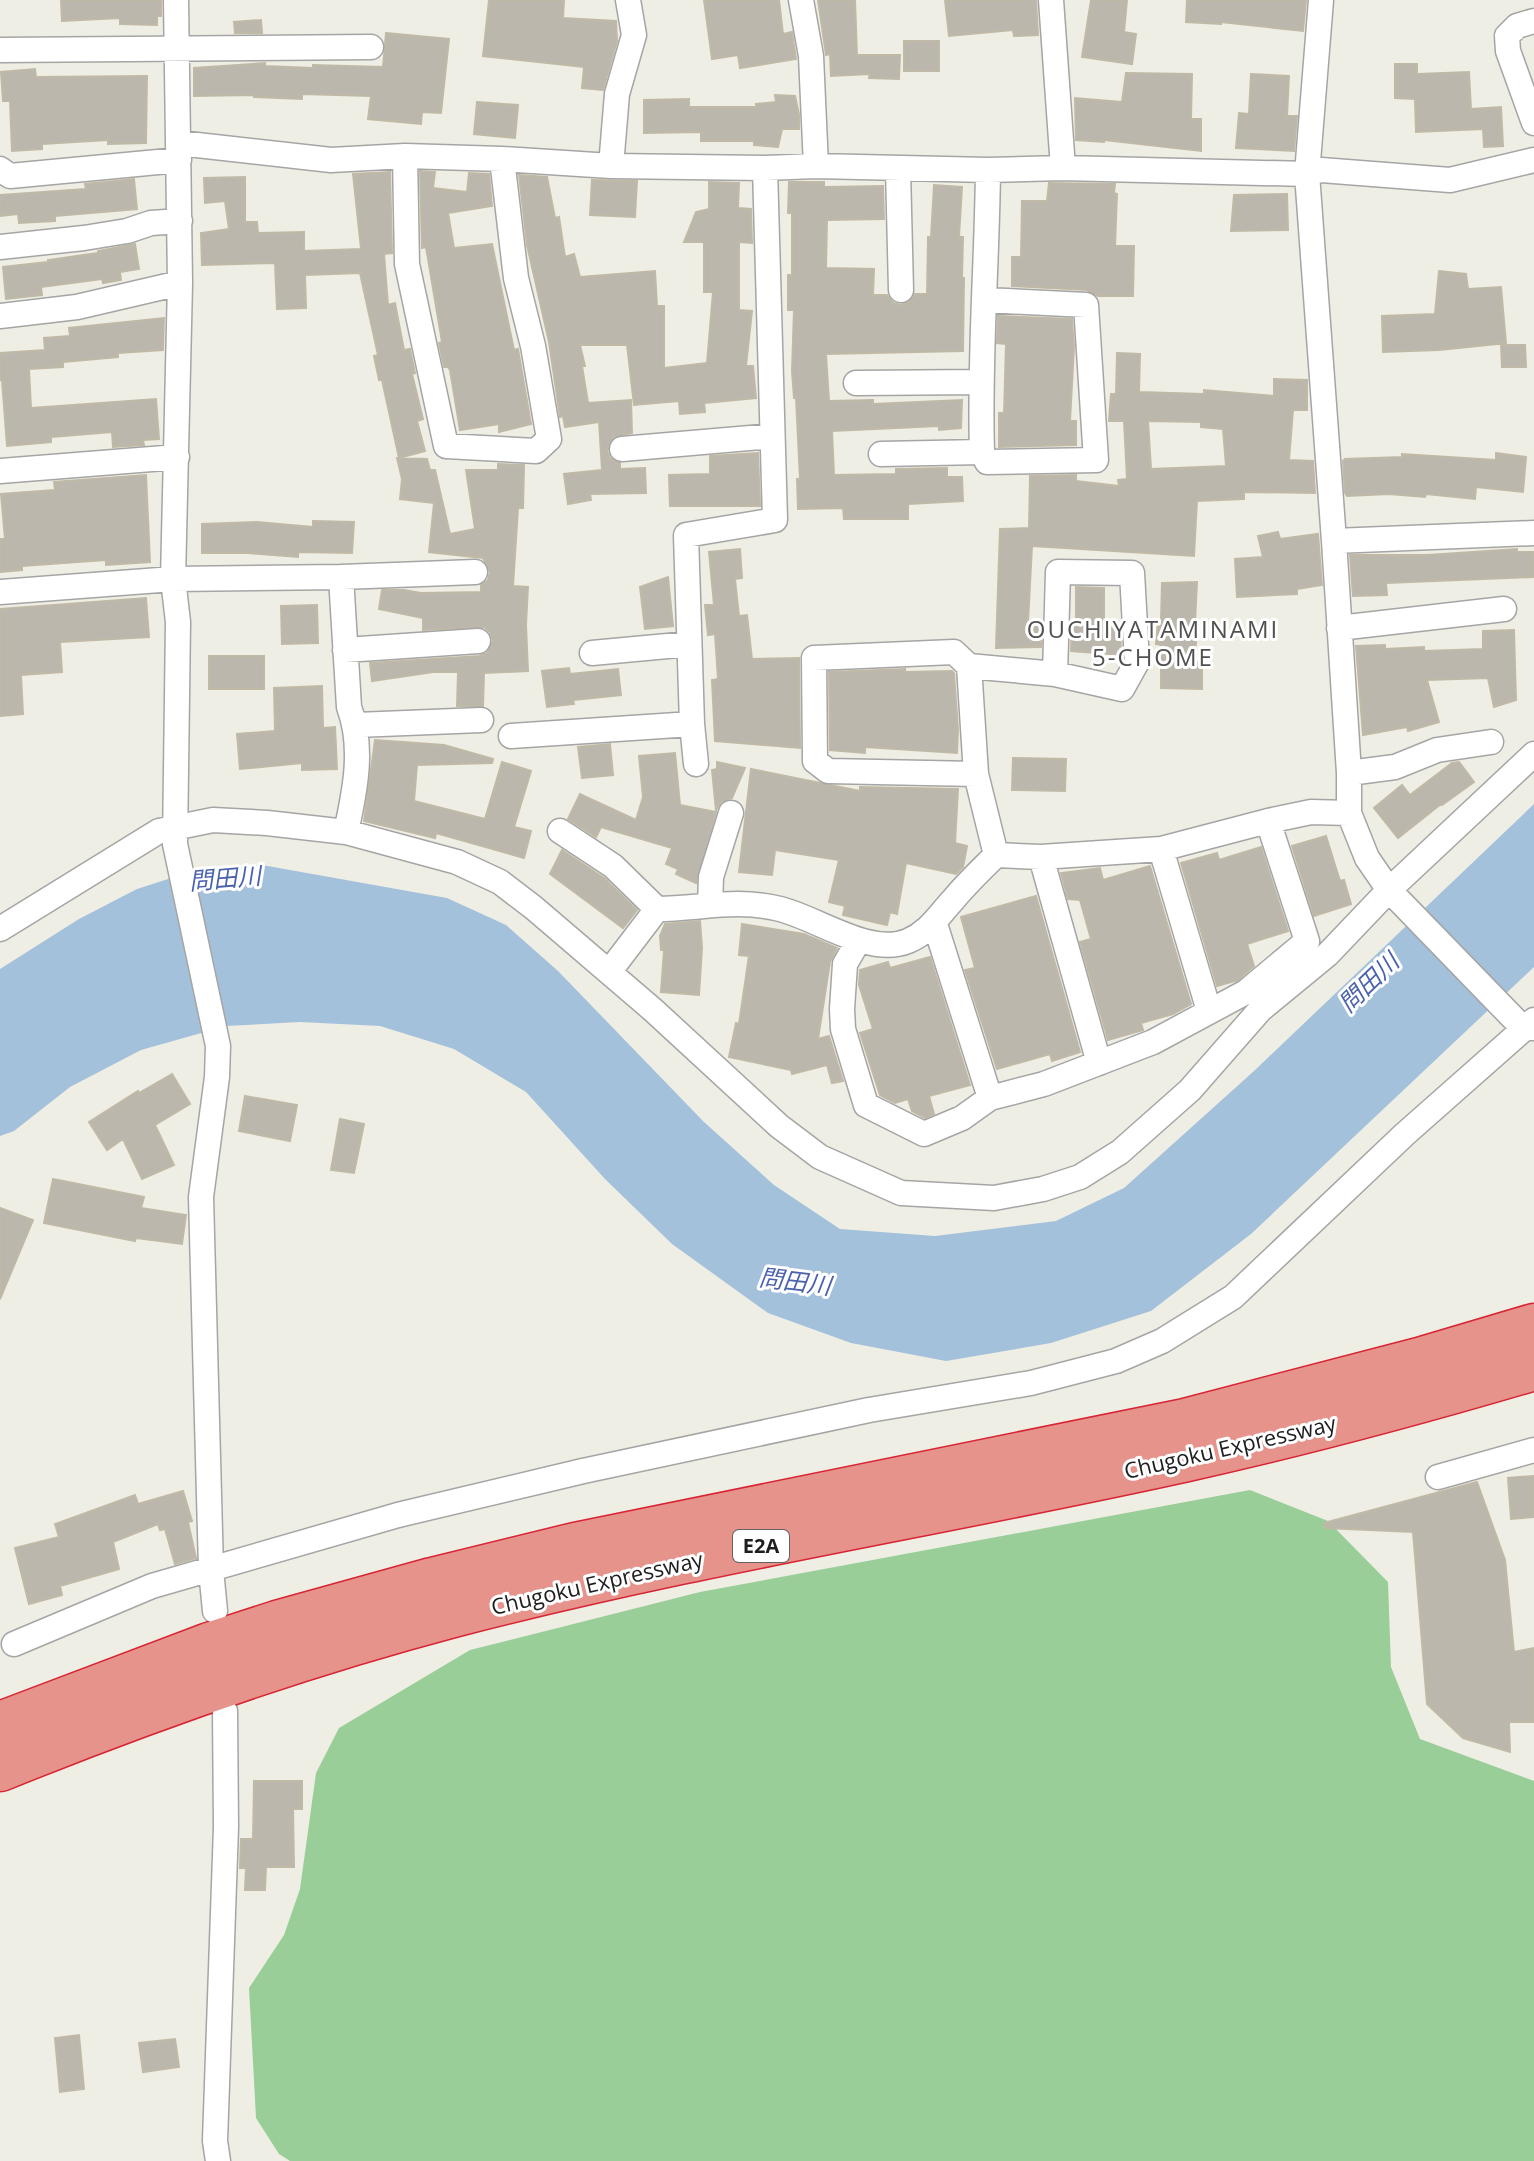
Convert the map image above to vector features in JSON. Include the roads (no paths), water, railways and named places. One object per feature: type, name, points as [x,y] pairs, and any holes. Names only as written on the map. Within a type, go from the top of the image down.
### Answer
[{"type":"highway","name":"Chugoku Expressway","points":[[0,1724],[209,1645],[432,1580],[636,1532],[1185,1421],[1419,1360],[1534,1326]]},
{"type":"highway","name":"Chugoku Expressway","points":[[0,1769],[133,1715],[242,1678],[452,1615],[588,1583],[1187,1459],[1411,1404],[1534,1368]]},
{"type":"street","points":[[176,0],[180,221],[173,579],[178,622],[176,835],[218,1046],[217,1077],[201,1197],[211,1570],[215,1611]]},
{"type":"street","points":[[611,166],[617,94],[634,35],[628,0]]},
{"type":"street","points":[[801,0],[811,56],[816,166]]},
{"type":"street","points":[[1051,0],[1063,168]]},
{"type":"street","points":[[14,1644],[152,1586],[398,1515],[583,1471],[869,1410],[1031,1383],[1116,1361],[1162,1341],[1233,1297],[1405,1134],[1529,1028],[1394,894],[1367,858],[1349,813],[1334,541],[1307,174],[1321,0]]},
{"type":"street","points":[[1534,21],[1517,26],[1507,36],[1508,51],[1534,123]]},
{"type":"street","points":[[0,50],[371,47]]},
{"type":"street","points":[[0,169],[10,176],[179,152],[331,160],[405,156],[502,159],[611,166],[816,166],[898,170],[1063,168],[1307,174],[1321,170],[1450,180],[1534,160]]},
{"type":"street","points":[[405,156],[407,264],[446,446],[536,451],[549,439],[533,346],[516,278],[502,159]]},
{"type":"street","points":[[696,764],[686,535],[775,520],[765,168]]},
{"type":"street","points":[[898,170],[901,290]]},
{"type":"street","points":[[985,300],[1086,305],[1096,460],[987,462],[982,452],[979,382],[985,300],[988,170]]},
{"type":"street","points":[[0,247],[84,238],[127,231],[151,223],[180,221]]},
{"type":"street","points":[[0,316],[77,307],[180,283]]},
{"type":"street","points":[[856,383],[979,382]]},
{"type":"street","points":[[622,449],[772,436]]},
{"type":"street","points":[[881,454],[982,452]]},
{"type":"street","points":[[0,471],[177,457]]},
{"type":"street","points":[[1334,541],[1534,533]]},
{"type":"street","points":[[0,592],[173,579],[475,572]]},
{"type":"street","points":[[976,774],[828,771],[815,761],[814,658],[954,652],[969,666],[1055,674],[1122,689],[1137,662],[1132,573],[1058,572],[1055,674]]},
{"type":"street","points":[[341,577],[349,707],[356,725],[357,784],[346,832]]},
{"type":"street","points":[[1339,628],[1504,609]]},
{"type":"street","points":[[345,650],[478,641]]},
{"type":"street","points":[[592,653],[689,644]]},
{"type":"street","points":[[969,666],[976,774],[996,855]]},
{"type":"street","points":[[356,725],[481,720]]},
{"type":"street","points":[[511,736],[692,724]]},
{"type":"street","points":[[1349,773],[1395,767],[1437,750],[1491,742]]},
{"type":"street","points":[[0,929],[159,831],[176,835],[213,820],[346,832],[457,862],[500,882],[534,908],[779,1126],[820,1157],[901,1193],[994,1198],[1043,1189],[1080,1177],[1120,1152],[1190,1090],[1260,1010],[1394,894],[1534,754]]},
{"type":"street","points":[[560,831],[613,866],[657,909],[743,902],[782,909],[859,940],[893,946],[911,940],[935,924],[950,902],[996,855],[1041,857],[1161,849],[1311,812],[1349,813]]},
{"type":"street","points":[[710,904],[711,877],[731,813]]},
{"type":"street","points":[[859,940],[845,964],[842,1009],[843,1029],[866,1105],[924,1134],[962,1118],[990,1098],[1044,1084],[1153,1042],[1246,992],[1307,941],[1268,821]]},
{"type":"street","points":[[1161,849],[1209,1011]]},
{"type":"street","points":[[1041,857],[1099,1063]]},
{"type":"street","points":[[609,972],[657,909]]},
{"type":"street","points":[[935,924],[990,1098]]},
{"type":"street","points":[[1438,1477],[1534,1450]]},
{"type":"street","points":[[218,2161],[215,2141],[226,1827],[225,1711]]},
{"type":"water","name":"問田川","points":[[1534,804],[1534,967],[1251,1234],[1151,1311],[1051,1343],[946,1361],[851,1343],[768,1313],[672,1244],[605,1179],[526,1092],[454,1049],[380,1026],[300,1022],[226,1026],[141,1050],[70,1087],[14,1131],[0,1136],[0,969],[79,919],[137,889],[196,870],[262,865],[447,898],[506,925],[558,971],[704,1122],[774,1185],[840,1229],[935,1236],[1056,1221],[1124,1188],[1254,1071]]},
{"type":"district","name":"OUCHIYATAMINAMI 5-CHOME","points":[[1153,644]]}]
